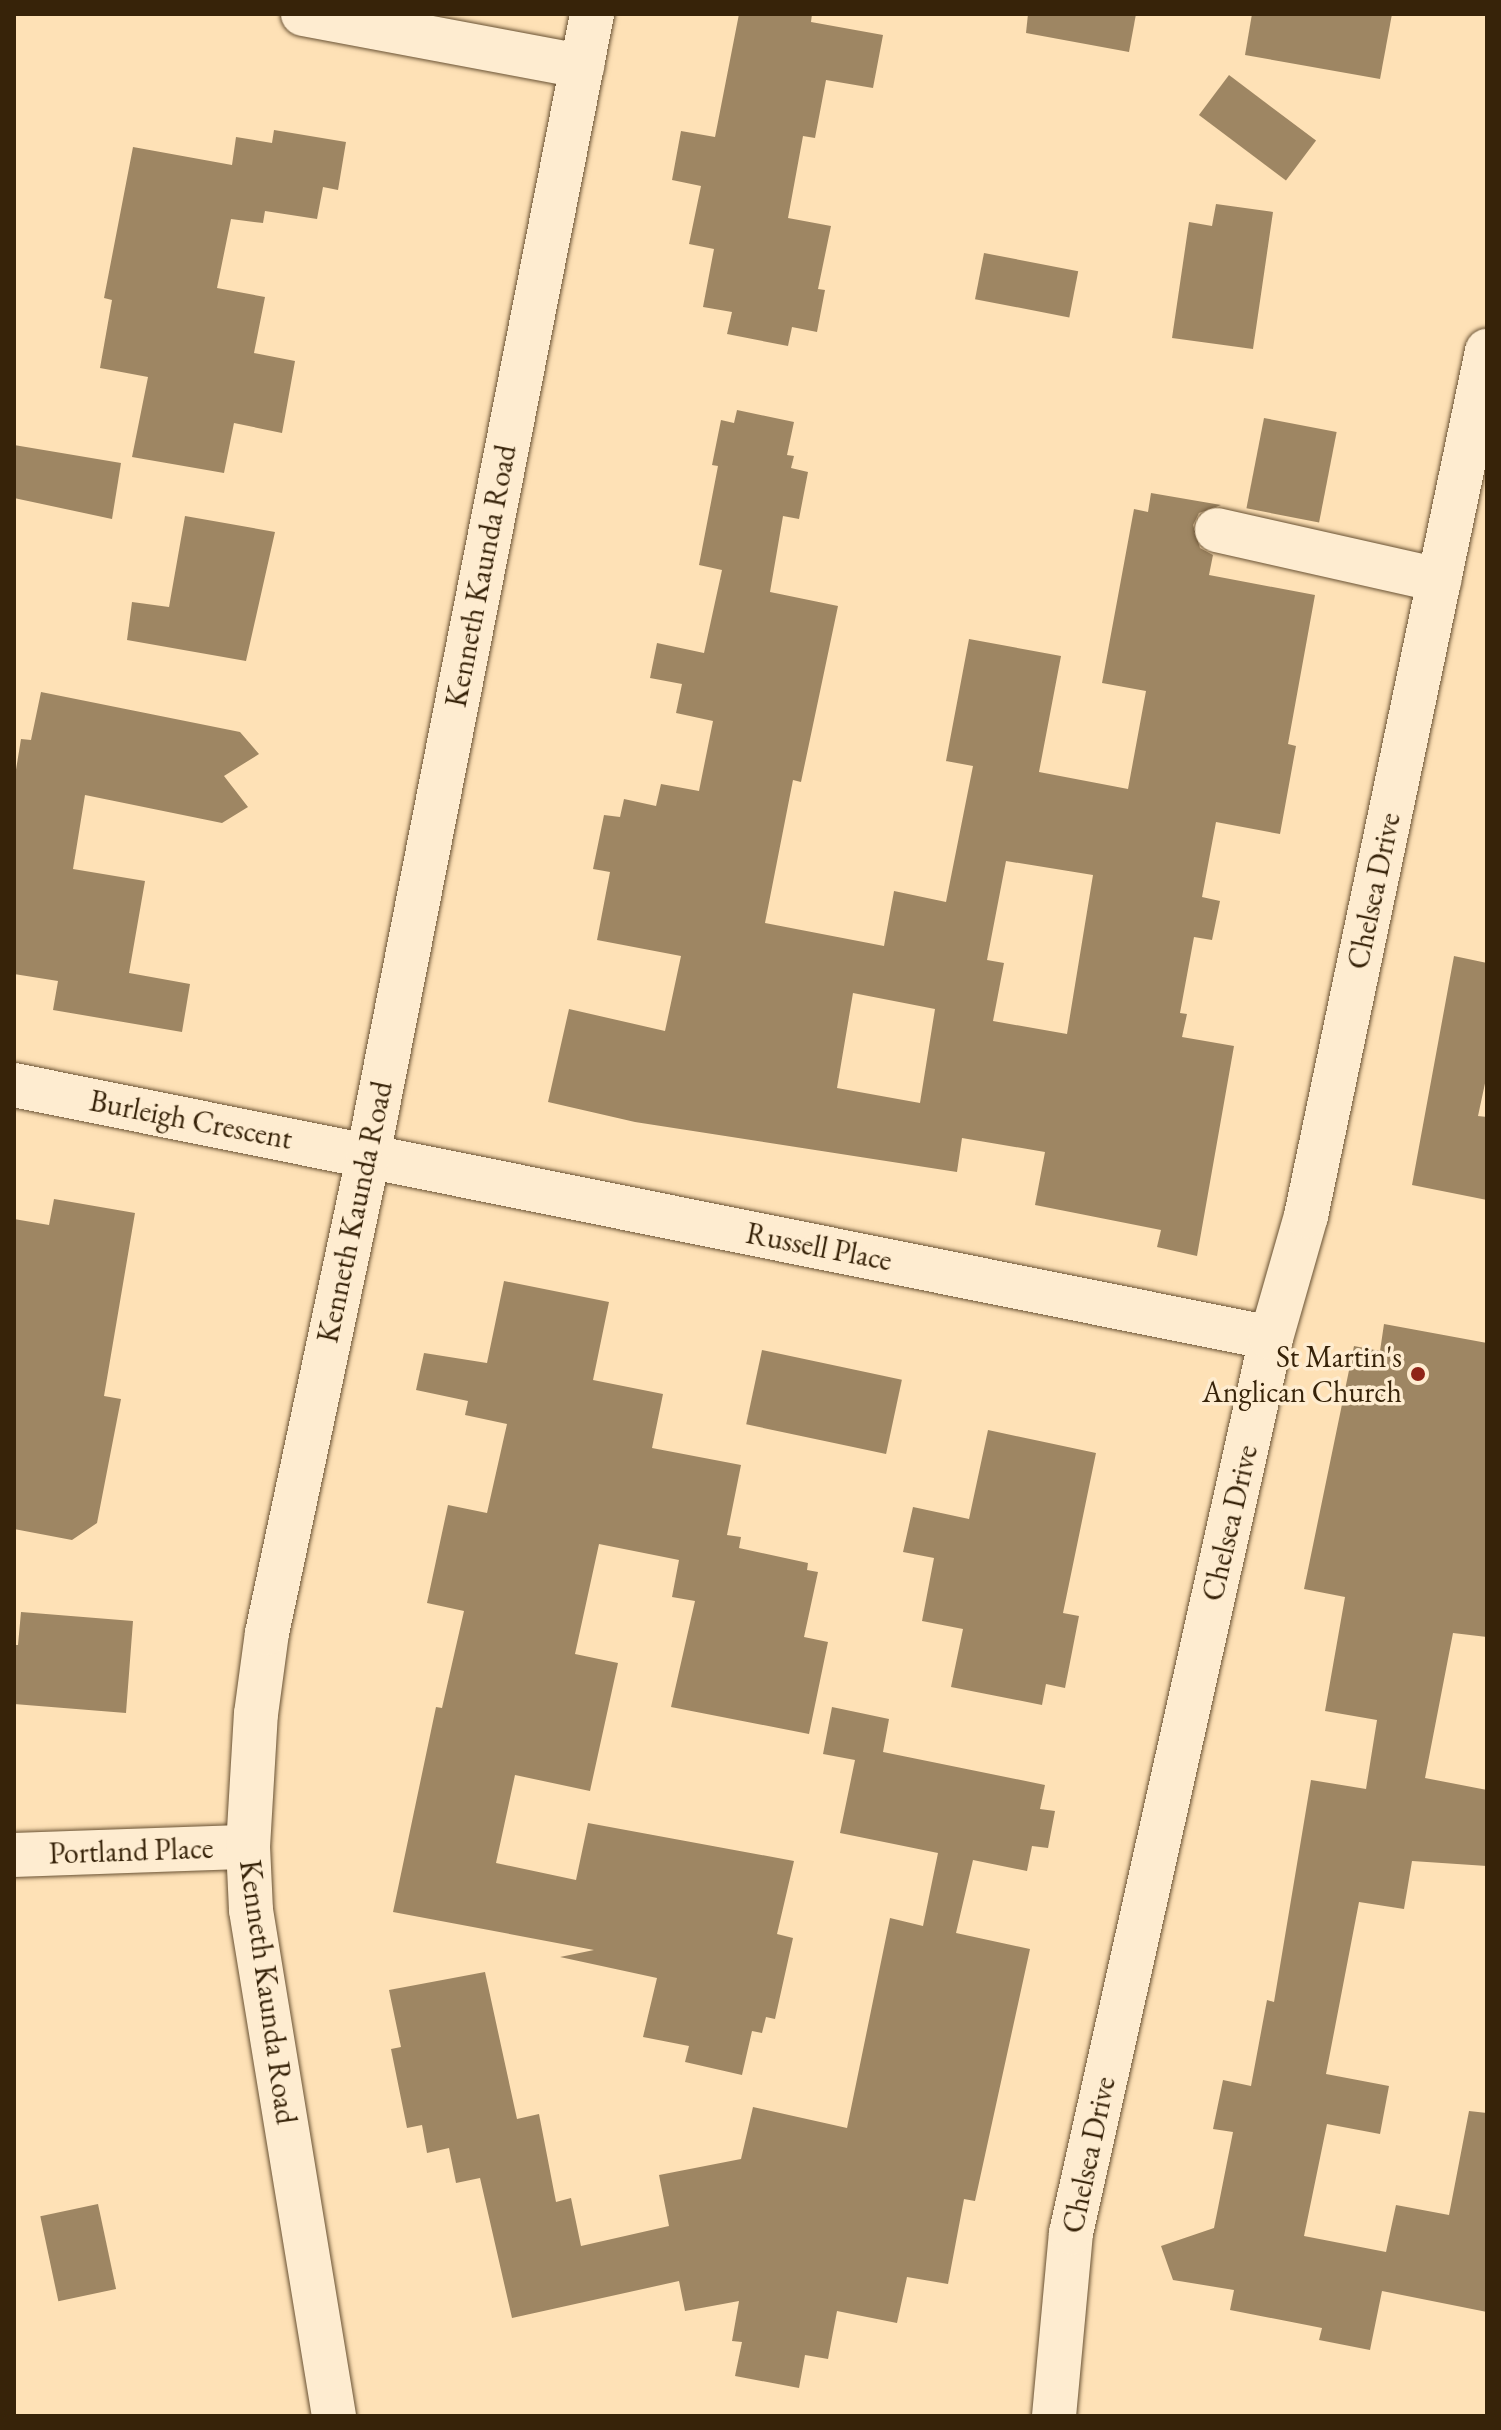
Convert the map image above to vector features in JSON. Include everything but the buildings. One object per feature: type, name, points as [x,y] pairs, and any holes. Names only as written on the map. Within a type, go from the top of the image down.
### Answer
[{"type":"street","points":[[303,14],[582,66]]},
{"type":"street","name":"Kenneth Kaunda Road","points":[[334,2416],[260,1980],[248,1847],[267,1633],[368,1156],[592,14]]},
{"type":"street","name":"Chelsea Drive","points":[[1054,2416],[1071,2233],[1271,1338],[1306,1216],[1487,351]]},
{"type":"street","points":[[1217,530],[1439,580]]},
{"type":"street","name":"Burleigh Crescent","points":[[14,1085],[368,1156]]},
{"type":"street","name":"Russell Place","points":[[368,1156],[1271,1338]]},
{"type":"street","name":"Portland Place","points":[[14,1855],[248,1847]]},
{"type":"place","name":"St Martin's Anglican Church","points":[[1418,1374]]}]
